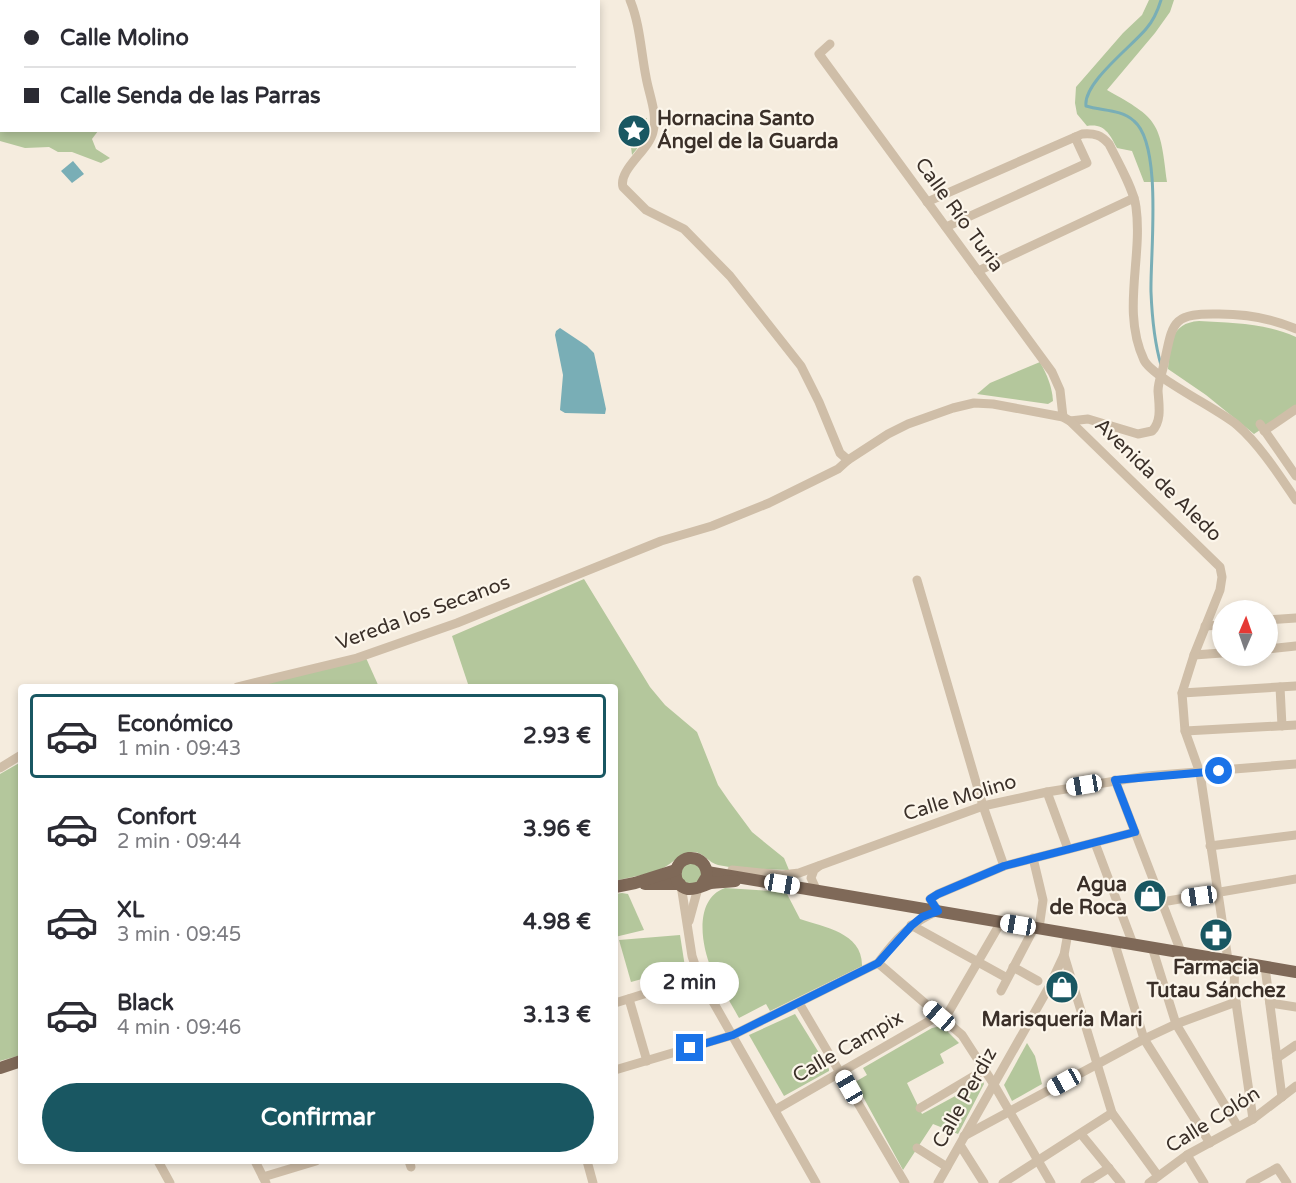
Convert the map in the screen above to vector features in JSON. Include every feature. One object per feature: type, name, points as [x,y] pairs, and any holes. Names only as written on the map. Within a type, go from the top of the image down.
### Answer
[{"type":"main road","points":[[680,885],[676,870],[682,861],[697,859],[706,869],[764,882],[1296,972]]},
{"type":"main road","points":[[699,887],[706,880],[706,869]]},
{"type":"main road","points":[[635,884],[676,870]]},
{"type":"main road","points":[[618,887],[635,884],[680,885],[689,889],[714,883],[764,882]]},
{"type":"main road","points":[[0,1068],[18,1062]]},
{"type":"street","points":[[630,0],[636,16],[646,81],[655,118],[651,139],[623,177],[623,187],[646,210],[684,229],[730,276],[801,366],[826,417],[840,453],[848,460]]},
{"type":"street","name":"Calle Río Turia","points":[[830,44],[819,54],[1052,372],[1060,390],[1066,419]]},
{"type":"street","points":[[927,202],[1082,134],[1093,133],[1102,137],[1109,144],[1134,198],[1137,210],[1133,321],[1145,361],[1161,375],[1222,413],[1239,427],[1254,443],[1296,500]]},
{"type":"street","points":[[946,227],[1088,163],[1075,137]]},
{"type":"street","points":[[978,271],[1134,198]]},
{"type":"street","name":"Vereda los Secanos","points":[[249,684],[357,658],[457,623],[617,558],[712,526],[769,503],[838,469],[888,434],[908,424],[974,403],[993,404],[1066,419],[1088,419],[1138,434],[1152,431],[1158,423],[1158,389],[1171,331],[1175,324],[1185,317],[1209,314],[1261,317],[1296,329]]},
{"type":"street","points":[[1296,409],[1262,427],[1293,465],[1296,476]]},
{"type":"street","name":"Avenida de Aledo","points":[[1066,419],[1220,567],[1222,577],[1220,590],[1182,693],[1185,730],[1200,772],[1210,846],[1231,961],[1253,1119]]},
{"type":"street","points":[[917,580],[983,806],[1004,866]]},
{"type":"street","points":[[1278,620],[1296,618]]},
{"type":"street","points":[[1205,626],[1212,626]]},
{"type":"street","points":[[1278,648],[1296,646]]},
{"type":"street","points":[[1194,656],[1212,654]]},
{"type":"street","points":[[1182,693],[1296,686]]},
{"type":"street","points":[[1280,687],[1282,726]]},
{"type":"street","points":[[1185,730],[1296,725]]},
{"type":"street","points":[[0,768],[18,757]]},
{"type":"street","name":"Calle Molino","points":[[706,869],[782,875],[799,873],[983,806],[1115,780],[1296,764]]},
{"type":"street","points":[[1115,780],[1181,952]]},
{"type":"street","points":[[1047,792],[1068,849]]},
{"type":"street","points":[[618,1069],[733,1035],[878,963],[911,926],[922,917],[938,911],[931,902],[932,897],[1004,866],[1135,832]]},
{"type":"street","points":[[1210,846],[1296,835]]},
{"type":"street","points":[[1095,843],[1133,944]]},
{"type":"street","points":[[1001,991],[1036,928],[1043,900],[1033,858]]},
{"type":"street","points":[[816,890],[811,878],[814,870],[819,866]]},
{"type":"street","points":[[1162,902],[1296,879]]},
{"type":"street","points":[[680,885],[692,956],[699,977],[816,1183]]},
{"type":"street","points":[[688,923],[699,887]]},
{"type":"street","points":[[941,1018],[1001,922]]},
{"type":"street","points":[[911,926],[1007,978]]},
{"type":"street","name":"Calle Perdiz","points":[[938,1183],[1049,987],[1064,956],[1068,933]]},
{"type":"street","points":[[1114,941],[1144,1039],[1210,1143]]},
{"type":"street","points":[[1152,947],[1176,1024],[1238,1127]]},
{"type":"street","points":[[1064,956],[1112,1113],[1158,1176]]},
{"type":"street","points":[[878,963],[962,1035],[993,1083],[1051,1183]]},
{"type":"street","points":[[1013,967],[1038,981]]},
{"type":"street","points":[[1265,967],[1282,1097]]},
{"type":"street","points":[[618,1003],[699,977]]},
{"type":"street","points":[[629,999],[647,1061]]},
{"type":"street","points":[[984,1183],[962,1141],[1144,1039],[1176,1024],[1236,1002]]},
{"type":"street","points":[[799,1003],[905,1183]]},
{"type":"street","points":[[1270,1003],[1296,1007]]},
{"type":"street","name":"Calle Campix","points":[[775,1110],[941,1018]]},
{"type":"street","points":[[1277,1058],[1296,1045]]},
{"type":"street","points":[[920,1108],[984,1070]]},
{"type":"street","name":"Calle Colón","points":[[1149,1183],[1187,1155],[1253,1119],[1296,1086]]},
{"type":"street","points":[[1003,1183],[1112,1113]]},
{"type":"street","points":[[1081,1134],[1121,1183]]},
{"type":"street","points":[[917,1148],[947,1167]]},
{"type":"street","points":[[1187,1155],[1204,1183]]},
{"type":"street","points":[[160,1164],[170,1183]]},
{"type":"street","points":[[257,1164],[265,1180],[305,1164]]},
{"type":"street","points":[[588,1164],[593,1183]]},
{"type":"street","points":[[1085,1183],[1109,1168]]},
{"type":"street","points":[[1250,1183],[1277,1168],[1287,1183]]},
{"type":"green space","points":[[1149,0],[1174,0],[1170,12],[1155,33],[1107,90],[1137,108],[1154,124],[1162,146],[1167,182],[1144,182],[1132,151],[1117,148],[1103,128],[1087,126],[1077,114],[1075,103],[1076,87],[1123,33],[1142,15]]},
{"type":"green space","points":[[647,118],[643,138],[632,155],[628,122]]},
{"type":"green space","points":[[0,132],[97,132],[92,139],[96,149],[110,158],[101,163],[72,152],[58,152],[49,147],[25,148],[0,141]]},
{"type":"green space","points":[[1199,321],[1261,326],[1296,337],[1296,406],[1254,434],[1206,395],[1168,369],[1173,337],[1182,326]]},
{"type":"green space","points":[[1040,362],[1052,390],[1053,401],[1048,404],[977,394],[990,383]]},
{"type":"green space","points":[[584,579],[650,687],[665,705],[697,732],[718,785],[729,801],[752,832],[784,858],[789,870],[727,867],[718,865],[694,852],[684,854],[656,871],[618,880],[618,684],[468,684],[452,636]]},
{"type":"green space","points":[[366,658],[378,684],[265,684]]},
{"type":"green space","points":[[18,764],[18,1056],[0,1061],[0,774]]},
{"type":"green space","points":[[694,863],[702,870],[700,880],[691,885],[682,880],[681,869],[687,864]]},
{"type":"green space","points":[[725,888],[786,892],[800,919],[840,933],[849,939],[861,955],[862,966],[770,1011],[766,1004],[739,1018],[711,968],[703,935],[704,912],[708,902]]},
{"type":"green space","points":[[618,894],[628,894],[644,930],[618,936]]},
{"type":"green space","points":[[680,935],[685,967],[631,982],[619,940]]},
{"type":"green space","points":[[795,1014],[829,1071],[784,1096],[749,1035]]},
{"type":"green space","points":[[942,1026],[959,1043],[940,1054],[944,1063],[907,1083],[922,1114],[983,1081],[984,1084],[958,1134],[933,1124],[903,1170],[855,1082],[867,1075],[863,1068],[932,1028]]},
{"type":"green space","points":[[1027,1043],[1035,1056],[1042,1084],[1012,1101],[1004,1085]]},
{"type":"water","points":[[73,161],[84,174],[72,183],[61,171]]},
{"type":"water","points":[[560,328],[594,353],[606,409],[605,414],[565,413],[560,410],[563,375],[555,335]]},
{"type":"waterway","points":[[1161,0],[1149,26],[1109,66],[1092,87],[1086,106],[1117,112],[1129,117],[1143,134],[1149,153],[1153,202],[1151,301],[1161,365]]},
{"type":"place","name":"Hornacina Santo Ángel de la Guarda","points":[[634,131]]},
{"type":"place","name":"Agua de Roca","points":[[1150,896]]},
{"type":"place","name":"Farmacia Tutau Sánchez","points":[[1216,935]]},
{"type":"place","name":"Marisquería Mari","points":[[1062,987]]},
{"type":"route","points":[[690,1048],[733,1035],[878,963],[888,949],[911,926],[922,917],[938,911],[930,899],[938,894],[1004,866],[1135,832],[1115,780],[1219,771]]}]
